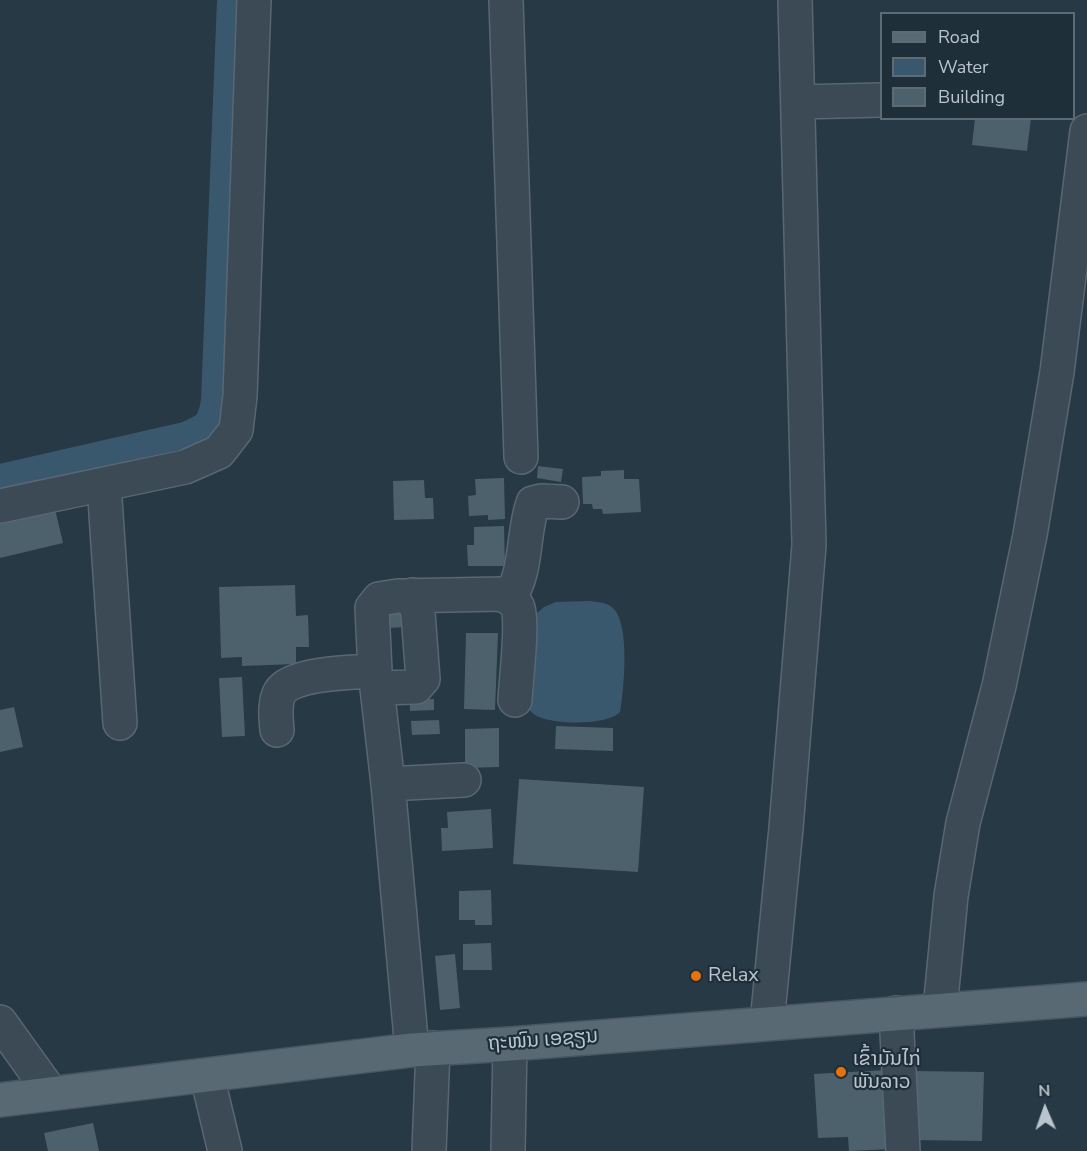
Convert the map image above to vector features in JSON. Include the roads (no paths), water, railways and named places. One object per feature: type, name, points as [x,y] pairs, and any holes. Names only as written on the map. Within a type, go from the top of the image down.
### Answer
[{"type":"main road","name":"ຖະໜົນ ເອຊຽນ","points":[[0,1100],[423,1049],[1087,999]]},
{"type":"street","points":[[0,506],[185,467],[219,452],[236,430],[240,396],[254,0]]},
{"type":"street","points":[[506,0],[521,457]]},
{"type":"street","points":[[767,1023],[787,816],[809,545],[795,0]]},
{"type":"street","points":[[798,102],[880,100]]},
{"type":"street","points":[[940,1010],[951,896],[963,823],[999,686],[1030,535],[1055,384],[1087,131]]},
{"type":"street","points":[[104,484],[120,723]]},
{"type":"street","points":[[509,598],[518,581],[529,514],[533,503],[562,502]]},
{"type":"street","points":[[429,1151],[423,1049],[388,784],[376,679],[372,608],[379,599],[412,595],[500,594],[509,598],[517,607],[519,622],[515,700]]},
{"type":"street","points":[[277,730],[276,706],[280,692],[288,683],[343,672],[416,687],[423,679],[418,613],[412,595]]},
{"type":"street","points":[[388,784],[464,780]]},
{"type":"street","points":[[896,1013],[903,1151]]},
{"type":"street","points":[[0,1022],[51,1093]]},
{"type":"street","points":[[508,1151],[510,1044]]},
{"type":"street","points":[[207,1076],[225,1151]]},
{"type":"water","points":[[588,601],[609,605],[619,617],[624,643],[620,712],[613,717],[592,722],[553,721],[535,715],[527,703],[532,628],[536,614],[544,607],[556,602]]},
{"type":"waterway","points":[[0,477],[185,435],[202,427],[209,420],[214,401],[230,0]]},
{"type":"place","name":"Relax","points":[[696,976]]},
{"type":"place","name":"ເຂົ້າມັນໄກ່ ພັນລາວ","points":[[841,1072]]}]
